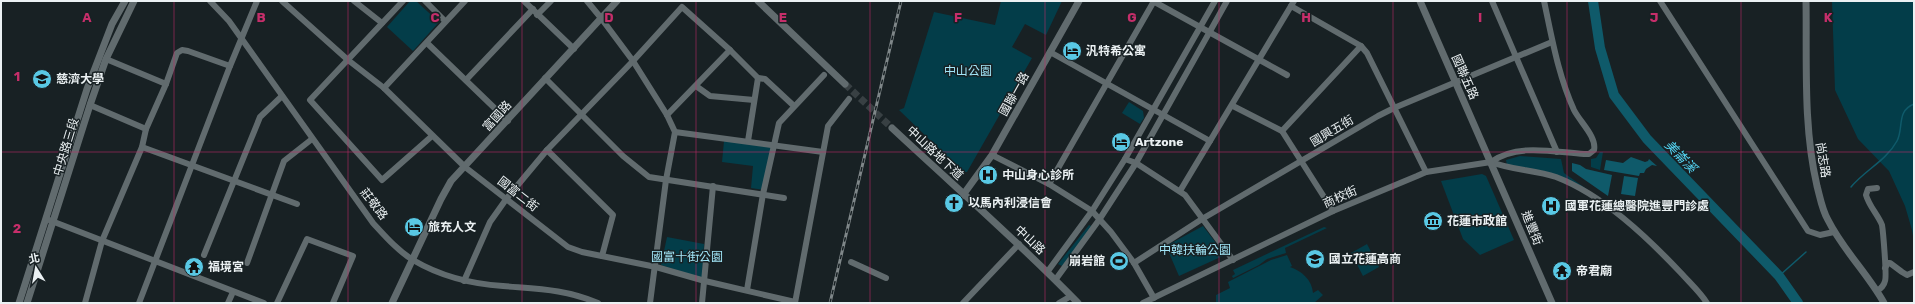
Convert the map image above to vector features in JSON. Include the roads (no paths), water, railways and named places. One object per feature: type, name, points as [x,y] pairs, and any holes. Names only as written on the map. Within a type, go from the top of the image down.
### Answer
[{"type":"street","name":"中央路三段","points":[[18,303],[87,89],[112,24],[125,1]]},
{"type":"street","name":"中央路三段","points":[[27,303],[106,59],[134,1]]},
{"type":"street","name":"莊敬路","points":[[210,1],[229,21],[373,223],[397,248],[413,260],[464,281],[556,290],[577,294],[598,303]]},
{"type":"street","points":[[139,303],[230,66],[257,1]]},
{"type":"street","name":"國富二街","points":[[282,1],[348,60],[384,88],[465,167],[507,198],[568,247],[582,252],[656,267],[705,281],[795,302]]},
{"type":"street","points":[[354,1],[382,23]]},
{"type":"street","points":[[403,1],[310,100],[382,180],[432,136]]},
{"type":"street","points":[[426,1],[445,21]]},
{"type":"street","points":[[384,88],[465,1]]},
{"type":"street","points":[[524,1],[574,49]]},
{"type":"street","points":[[537,15],[551,1]]},
{"type":"street","points":[[586,1],[602,18],[633,61],[667,115],[675,132],[666,180],[656,267],[650,303]]},
{"type":"street","name":"富國路","points":[[392,303],[451,181],[618,1]]},
{"type":"street","points":[[758,1],[845,84]]},
{"type":"street","name":"國聯一路","points":[[963,195],[992,155],[1079,1]]},
{"type":"street","points":[[1049,184],[1154,1],[1287,75]]},
{"type":"street","points":[[1048,271],[1092,211],[1126,159],[1214,1]]},
{"type":"street","points":[[1056,279],[1099,220],[1136,163],[1227,1]]},
{"type":"street","name":"國聯五路","points":[[1420,1],[1490,162]]},
{"type":"street","points":[[1492,1],[1557,152]]},
{"type":"street","points":[[1544,1],[1552,42]]},
{"type":"street","points":[[1660,1],[1808,231],[1820,235],[1834,232]]},
{"type":"street","name":"尚志路","points":[[1806,1],[1810,151],[1821,203],[1834,232],[1878,291],[1884,303]]},
{"type":"street","points":[[1180,191],[1233,106],[1292,4],[1361,46],[1369,57],[1426,172]]},
{"type":"street","points":[[464,281],[490,222],[507,198],[547,150],[633,61],[682,7],[730,50],[758,78],[765,79],[794,106]]},
{"type":"street","points":[[466,80],[533,9]]},
{"type":"street","name":"國興五街","points":[[1134,263],[1202,219],[1394,108],[1552,42]]},
{"type":"street","name":"商校街","points":[[1143,303],[1333,211],[1426,172],[1490,162],[1499,156],[1523,149],[1589,154],[1594,150],[1595,146],[1568,96],[1562,80],[1552,42]]},
{"type":"street","points":[[427,43],[508,121]]},
{"type":"street","points":[[1282,131],[1361,46]]},
{"type":"street","points":[[85,303],[102,241],[142,146],[146,128],[166,84],[177,53],[182,50],[188,51],[230,66]]},
{"type":"street","points":[[667,115],[730,50]]},
{"type":"street","points":[[1050,52],[1210,141]]},
{"type":"street","points":[[106,59],[166,84]]},
{"type":"street","points":[[747,290],[763,194],[779,123],[824,75]]},
{"type":"street","points":[[545,78],[623,156],[650,176],[666,180],[784,198]]},
{"type":"street","points":[[748,141],[758,78]]},
{"type":"street","points":[[696,86],[710,96],[754,100]]},
{"type":"street","points":[[204,255],[260,117],[282,96]]},
{"type":"street","points":[[795,302],[828,126],[849,99]]},
{"type":"street","points":[[90,105],[146,128]]},
{"type":"street","points":[[1233,106],[1282,131],[1333,211]]},
{"type":"street","name":"中山路地下道","points":[[892,128],[963,195]]},
{"type":"street","points":[[675,132],[823,152]]},
{"type":"street","points":[[247,263],[284,161],[312,139]]},
{"type":"street","points":[[142,146],[272,196],[297,204]]},
{"type":"street","points":[[547,150],[613,215],[602,256]]},
{"type":"street","points":[[992,155],[1049,184],[1092,211],[1111,232],[1134,263],[1154,298]]},
{"type":"street","points":[[1126,159],[1136,163],[1180,191],[1233,260]]},
{"type":"street","points":[[1490,162],[1501,166],[1555,177],[1580,189],[1608,207],[1654,244],[1704,302]]},
{"type":"street","name":"進豐街","points":[[1490,162],[1552,303]]},
{"type":"street","points":[[702,303],[713,186]]},
{"type":"street","points":[[1877,188],[1868,189],[1866,195],[1881,224],[1885,236],[1883,250],[1887,283],[1878,291]]},
{"type":"street","name":"中山路","points":[[963,195],[1048,271],[1078,303]]},
{"type":"street","points":[[46,218],[54,223],[264,303]]},
{"type":"street","points":[[277,303],[307,239],[353,256],[333,303]]},
{"type":"street","points":[[963,303],[1019,244]]},
{"type":"street","points":[[851,262],[886,278]]},
{"type":"street","points":[[1885,267],[1890,263],[1907,275],[1914,272]]},
{"type":"street","points":[[228,303],[233,292]]},
{"type":"street","points":[[1059,303],[1072,296]]},
{"type":"waterway","name":"美崙溪","points":[[1593,1],[1600,48],[1614,95],[1647,139],[1779,276],[1798,303]]},
{"type":"waterway","points":[[1851,187],[1892,148],[1899,136],[1903,115],[1908,107],[1914,104]]},
{"type":"waterway","points":[[1779,276],[1806,252]]},
{"type":"tunnel","points":[[845,84],[892,128]]},
{"type":"railway","points":[[830,303],[901,1]]},
{"type":"place","name":"汎特希公寓","points":[[1072,51]]},
{"type":"place","name":"慈濟大學","points":[[42,79]]},
{"type":"place","name":"Artzone","points":[[1121,142]]},
{"type":"place","name":"中山身心診所","points":[[988,175]]},
{"type":"place","name":"以馬內利浸信會","points":[[954,203]]},
{"type":"place","name":"國軍花蓮總醫院進豐門診處","points":[[1551,206]]},
{"type":"place","name":"花蓮市政館","points":[[1433,221]]},
{"type":"place","name":"旅充人文","points":[[414,227]]},
{"type":"place","name":"國立花蓮高商","points":[[1315,259]]},
{"type":"place","name":"崩岩館","points":[[1119,261]]},
{"type":"place","name":"福境宮","points":[[194,267]]},
{"type":"place","name":"帝君廟","points":[[1562,271]]},
{"type":"park label","name":"中山公園","points":[[968,71]]},
{"type":"park label","name":"中韓扶輪公園","points":[[1195,250]]},
{"type":"park label","name":"國富十街公園","points":[[687,257]]}]
